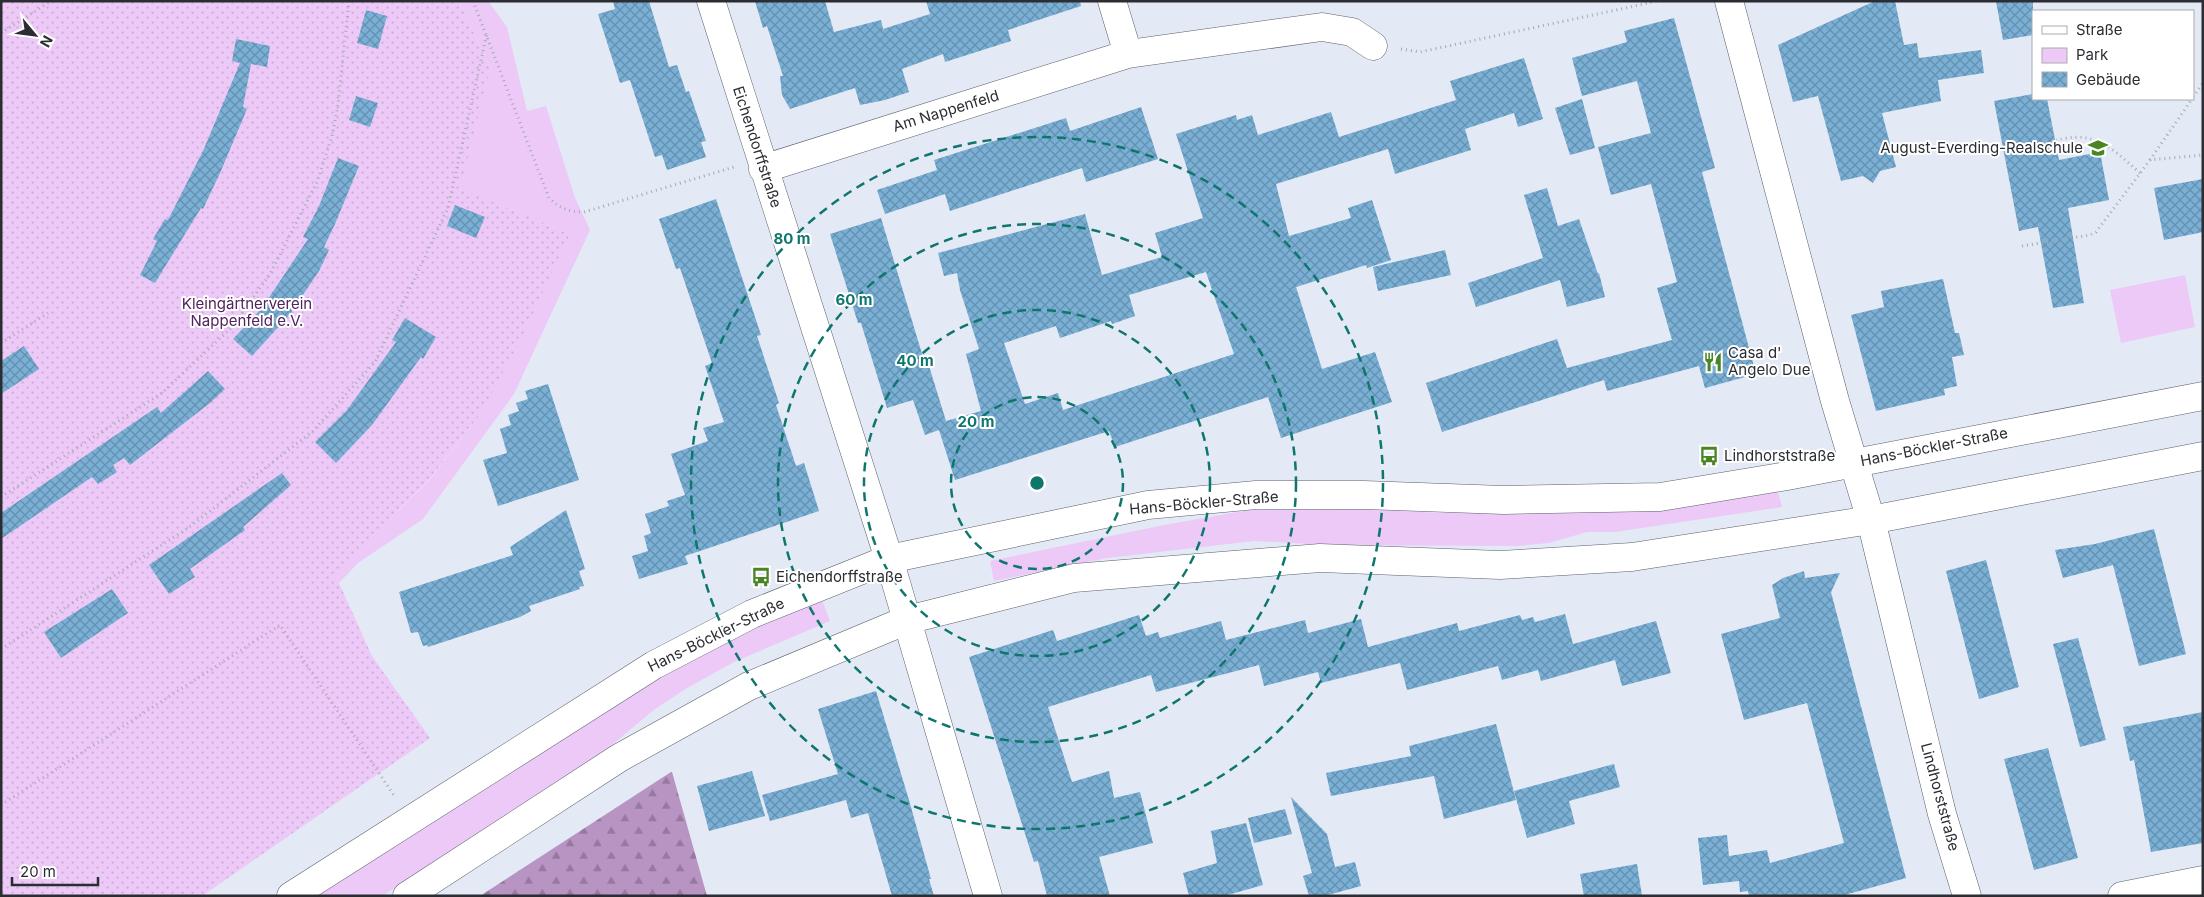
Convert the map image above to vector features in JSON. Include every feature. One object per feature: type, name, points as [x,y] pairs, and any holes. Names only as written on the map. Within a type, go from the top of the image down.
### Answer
[{"type":"main road","name":"Eichendorffstraße","points":[[711,1],[889,559],[988,896]]},
{"type":"main road","points":[[1112,1],[1128,54]]},
{"type":"main road","name":"Lindhorststraße","points":[[1729,1],[1852,463],[1871,520],[1942,814],[1967,896]]},
{"type":"main road","name":"Am Nappenfeld","points":[[762,164],[1128,54],[1322,27],[1352,32],[1373,46]]},
{"type":"main road","name":"Hans-Böckler-Straße","points":[[291,896],[654,664],[752,614],[889,559],[1148,505],[1256,495],[1364,495],[1504,500],[1660,497],[1852,463],[2203,396]]},
{"type":"main road","points":[[407,896],[619,758],[749,686],[907,620],[1074,578],[1320,558],[1500,565],[1632,558],[1871,520],[2203,456]]},
{"type":"main road","points":[[2122,896],[2203,880]]},
{"type":"path","points":[[1,33],[51,1]]},
{"type":"path","points":[[1,497],[162,393],[232,327],[270,274],[317,182],[332,136],[338,105],[349,1]]},
{"type":"path","points":[[473,1],[487,33],[549,198],[558,206],[570,212],[584,212],[762,164]]},
{"type":"path","points":[[1373,46],[1420,52],[1658,1]]},
{"type":"path","points":[[1,649],[196,522],[313,431],[375,362],[448,208],[487,33]]},
{"type":"path","points":[[2194,95],[2203,82]]},
{"type":"path","points":[[2022,246],[2090,236],[2096,232],[2150,160],[2191,100]]},
{"type":"path","points":[[2046,143],[2078,138],[2101,141],[2140,173]]},
{"type":"path","points":[[2150,160],[2203,155]]},
{"type":"path","points":[[1,343],[48,313]]},
{"type":"path","points":[[1,805],[280,625],[410,819]]},
{"type":"green space","name":"Kleingärtnerverein Nappenfeld e.V.","points":[[1,1],[459,1],[490,68],[460,188],[570,234],[521,339],[481,413],[428,481],[332,576],[339,583],[372,656],[430,738],[202,896],[1,896]]},
{"type":"green space","points":[[459,1],[488,1],[507,27],[527,111],[546,106],[575,198],[590,230],[514,394],[423,519],[358,563],[339,583],[331,576],[428,482],[481,413],[570,234],[459,188],[490,68]]},
{"type":"green space","points":[[2185,275],[2195,327],[2121,343],[2110,290]]},
{"type":"green space","points":[[1777,488],[1782,507],[1615,532],[1587,532],[1549,543],[1517,546],[1328,545],[1254,541],[1107,558],[994,581],[990,561],[1164,525],[1249,510],[1361,509],[1442,513],[1581,512]]},
{"type":"green space","points":[[822,600],[830,621],[734,662],[687,688],[655,709],[613,744],[547,790],[382,896],[313,896],[546,745],[705,651],[764,623]]},
{"type":"green space","points":[[671,772],[707,896],[480,896]]},
{"type":"building","points":[[613,1],[649,1],[669,67],[677,65],[686,92],[689,91],[706,141],[701,142],[706,157],[667,170],[662,155],[655,157],[630,80],[620,83],[598,14],[615,9]]},
{"type":"building","points":[[755,1],[825,1],[834,32],[881,20],[883,29],[930,14],[926,1],[1080,1],[1081,6],[1008,30],[1011,41],[945,62],[943,54],[902,69],[909,92],[885,100],[860,105],[855,88],[790,109],[782,95],[780,76],[783,76],[767,26],[763,28]]},
{"type":"building","points":[[1875,1],[1895,1],[1904,45],[1917,43],[1919,58],[1981,50],[1984,73],[1938,80],[1941,101],[1882,113],[1896,167],[1880,171],[1873,183],[1863,176],[1841,181],[1818,96],[1793,102],[1778,45]]},
{"type":"building","points":[[1996,1],[2033,1],[2032,35],[2003,40]]},
{"type":"building","points":[[366,10],[387,16],[378,49],[357,43]]},
{"type":"building","points":[[1674,18],[1715,168],[1702,172],[1756,374],[1705,388],[1699,366],[1607,391],[1604,380],[1442,432],[1426,383],[1557,339],[1567,368],[1672,340],[1657,288],[1677,282],[1651,184],[1611,195],[1598,147],[1651,133],[1637,81],[1582,96],[1572,58],[1627,42],[1624,31]]},
{"type":"building","points":[[236,39],[270,46],[267,67],[251,64],[243,107],[247,109],[220,173],[203,209],[201,208],[155,283],[140,275],[157,241],[153,239],[165,219],[168,220],[203,151],[240,63],[232,61]]},
{"type":"building","points":[[1524,58],[1543,119],[1518,127],[1514,113],[1465,129],[1471,150],[1395,174],[1388,149],[1276,184],[1289,236],[1351,218],[1348,208],[1372,200],[1391,260],[1367,268],[1366,265],[1296,287],[1322,369],[1375,352],[1392,402],[1281,438],[1268,397],[1115,447],[1109,431],[955,480],[939,430],[925,435],[913,400],[887,408],[861,323],[858,323],[830,234],[881,218],[926,367],[929,366],[946,421],[981,411],[966,354],[979,349],[960,290],[957,273],[944,276],[938,253],[1085,214],[1102,275],[1162,257],[1155,233],[1203,218],[1176,134],[1236,115],[1237,120],[1252,115],[1258,135],[1331,112],[1339,137],[1456,100],[1450,81]],"holes":[[[1206,272],[1234,354],[1063,410],[1058,393],[1025,404],[1004,343],[1056,326],[1060,338],[1111,321],[1112,324],[1135,316],[1129,295]]]},
{"type":"building","points":[[2032,94],[2032,100],[2047,100],[2059,160],[2100,152],[2109,200],[2068,208],[2084,303],[2053,308],[2038,227],[2019,231],[1994,101]]},
{"type":"building","points":[[356,96],[378,103],[370,127],[349,120]]},
{"type":"building","points":[[1582,99],[1595,148],[1570,155],[1555,108]]},
{"type":"building","points":[[1141,107],[1158,159],[1086,182],[1082,168],[950,211],[945,194],[885,214],[877,190],[937,170],[934,160],[1066,118],[1070,131]]},
{"type":"building","points":[[338,158],[359,166],[324,247],[329,250],[319,271],[290,314],[252,356],[233,339],[262,308],[308,239],[303,237],[319,206]]},
{"type":"building","points":[[2203,179],[2203,232],[2164,240],[2154,188]]},
{"type":"building","points":[[1547,188],[1558,226],[1579,219],[1599,273],[1605,297],[1567,307],[1560,280],[1476,307],[1468,283],[1543,258],[1524,195]]},
{"type":"building","points":[[716,199],[761,335],[757,336],[779,403],[776,405],[796,466],[804,463],[819,511],[685,556],[688,564],[639,579],[632,556],[648,551],[644,536],[651,533],[645,514],[669,506],[667,501],[685,495],[671,454],[708,441],[703,428],[724,422],[705,366],[712,363],[680,268],[676,269],[659,219]]},
{"type":"building","points":[[455,205],[485,217],[476,238],[447,226]]},
{"type":"building","points":[[1445,250],[1451,275],[1378,291],[1373,267]]},
{"type":"building","points":[[1943,279],[1955,333],[1959,333],[1964,355],[1952,357],[1957,386],[1944,389],[1945,395],[1876,411],[1851,315],[1884,307],[1881,291]]},
{"type":"building","points":[[405,318],[436,337],[423,359],[421,357],[372,425],[336,463],[315,442],[347,410],[396,342],[392,340]]},
{"type":"building","points":[[24,346],[39,369],[1,394],[1,361]]},
{"type":"building","points":[[208,371],[225,389],[210,403],[130,465],[124,458],[113,465],[117,472],[98,484],[92,477],[1,539],[1,513],[157,407],[161,413]]},
{"type":"building","points":[[548,384],[579,480],[498,506],[483,460],[507,453],[500,429],[511,425],[508,415],[519,411],[516,403],[528,399],[525,391]]},
{"type":"building","points":[[282,473],[291,485],[243,527],[245,530],[190,569],[195,577],[169,594],[149,565]]},
{"type":"building","points":[[566,510],[585,569],[579,571],[584,586],[529,606],[531,611],[520,617],[428,647],[427,645],[423,646],[418,632],[411,633],[399,592],[513,555],[510,547]]},
{"type":"building","points":[[2154,529],[2186,654],[2139,666],[2113,565],[2063,578],[2055,550],[2095,544]]},
{"type":"building","points":[[1986,560],[2019,687],[1979,699],[1946,571]]},
{"type":"building","points":[[1804,571],[1805,578],[1840,573],[1831,592],[1906,878],[1841,896],[1749,896],[1748,891],[1740,892],[1739,881],[1703,885],[1698,838],[1727,835],[1729,856],[1767,850],[1770,863],[1844,843],[1807,703],[1744,720],[1721,634],[1780,618],[1772,585],[1783,578]]},
{"type":"building","points":[[112,589],[128,613],[61,658],[44,632]]},
{"type":"building","points":[[1565,614],[1573,644],[1656,621],[1671,673],[1622,686],[1615,660],[1541,681],[1538,670],[1502,680],[1498,666],[1407,690],[1400,663],[1321,683],[1318,672],[1264,686],[1259,665],[1156,692],[1151,675],[1048,707],[1072,782],[1109,771],[1114,798],[1140,792],[1153,843],[1099,857],[1110,896],[1047,896],[1038,861],[1034,862],[969,657],[1053,630],[1057,641],[1139,615],[1146,636],[1158,632],[1160,638],[1221,621],[1226,640],[1305,620],[1308,633],[1361,619],[1368,647],[1457,623],[1459,631],[1520,615],[1522,620],[1533,617],[1535,622]]},
{"type":"building","points":[[2078,638],[2106,740],[2080,747],[2053,644]]},
{"type":"building","points":[[876,691],[909,800],[934,896],[892,896],[868,813],[851,818],[846,800],[770,821],[762,795],[838,774],[818,709]]},
{"type":"building","points":[[2203,712],[2203,843],[2151,852],[2134,760],[2130,761],[2123,727]]},
{"type":"building","points":[[1496,724],[1516,800],[1444,819],[1434,776],[1331,796],[1326,773],[1411,756],[1409,746]]},
{"type":"building","points":[[2048,748],[2078,858],[2034,870],[2004,759]]},
{"type":"building","points":[[1614,764],[1620,787],[1569,801],[1575,824],[1527,838],[1514,791]]},
{"type":"building","points":[[752,771],[765,816],[709,831],[697,786]]},
{"type":"building","points":[[1291,797],[1327,834],[1335,867],[1355,862],[1361,886],[1324,896],[1309,896],[1303,876],[1312,873]]},
{"type":"building","points":[[1285,809],[1292,834],[1254,843],[1248,818]]},
{"type":"building","points":[[1246,823],[1263,885],[1224,896],[1189,896],[1183,873],[1217,863],[1211,831]]},
{"type":"building","points":[[1637,864],[1642,896],[1584,896],[1580,874]]},
{"type":"place","name":"August-Everding-Realschule","points":[[2098,148]]},
{"type":"place","name":"Casa d' Angelo Due","points":[[1713,362]]},
{"type":"place","name":"Lindhorststraße","points":[[1709,456]]},
{"type":"place","name":"Eichendorffstraße","points":[[761,577]]}]
